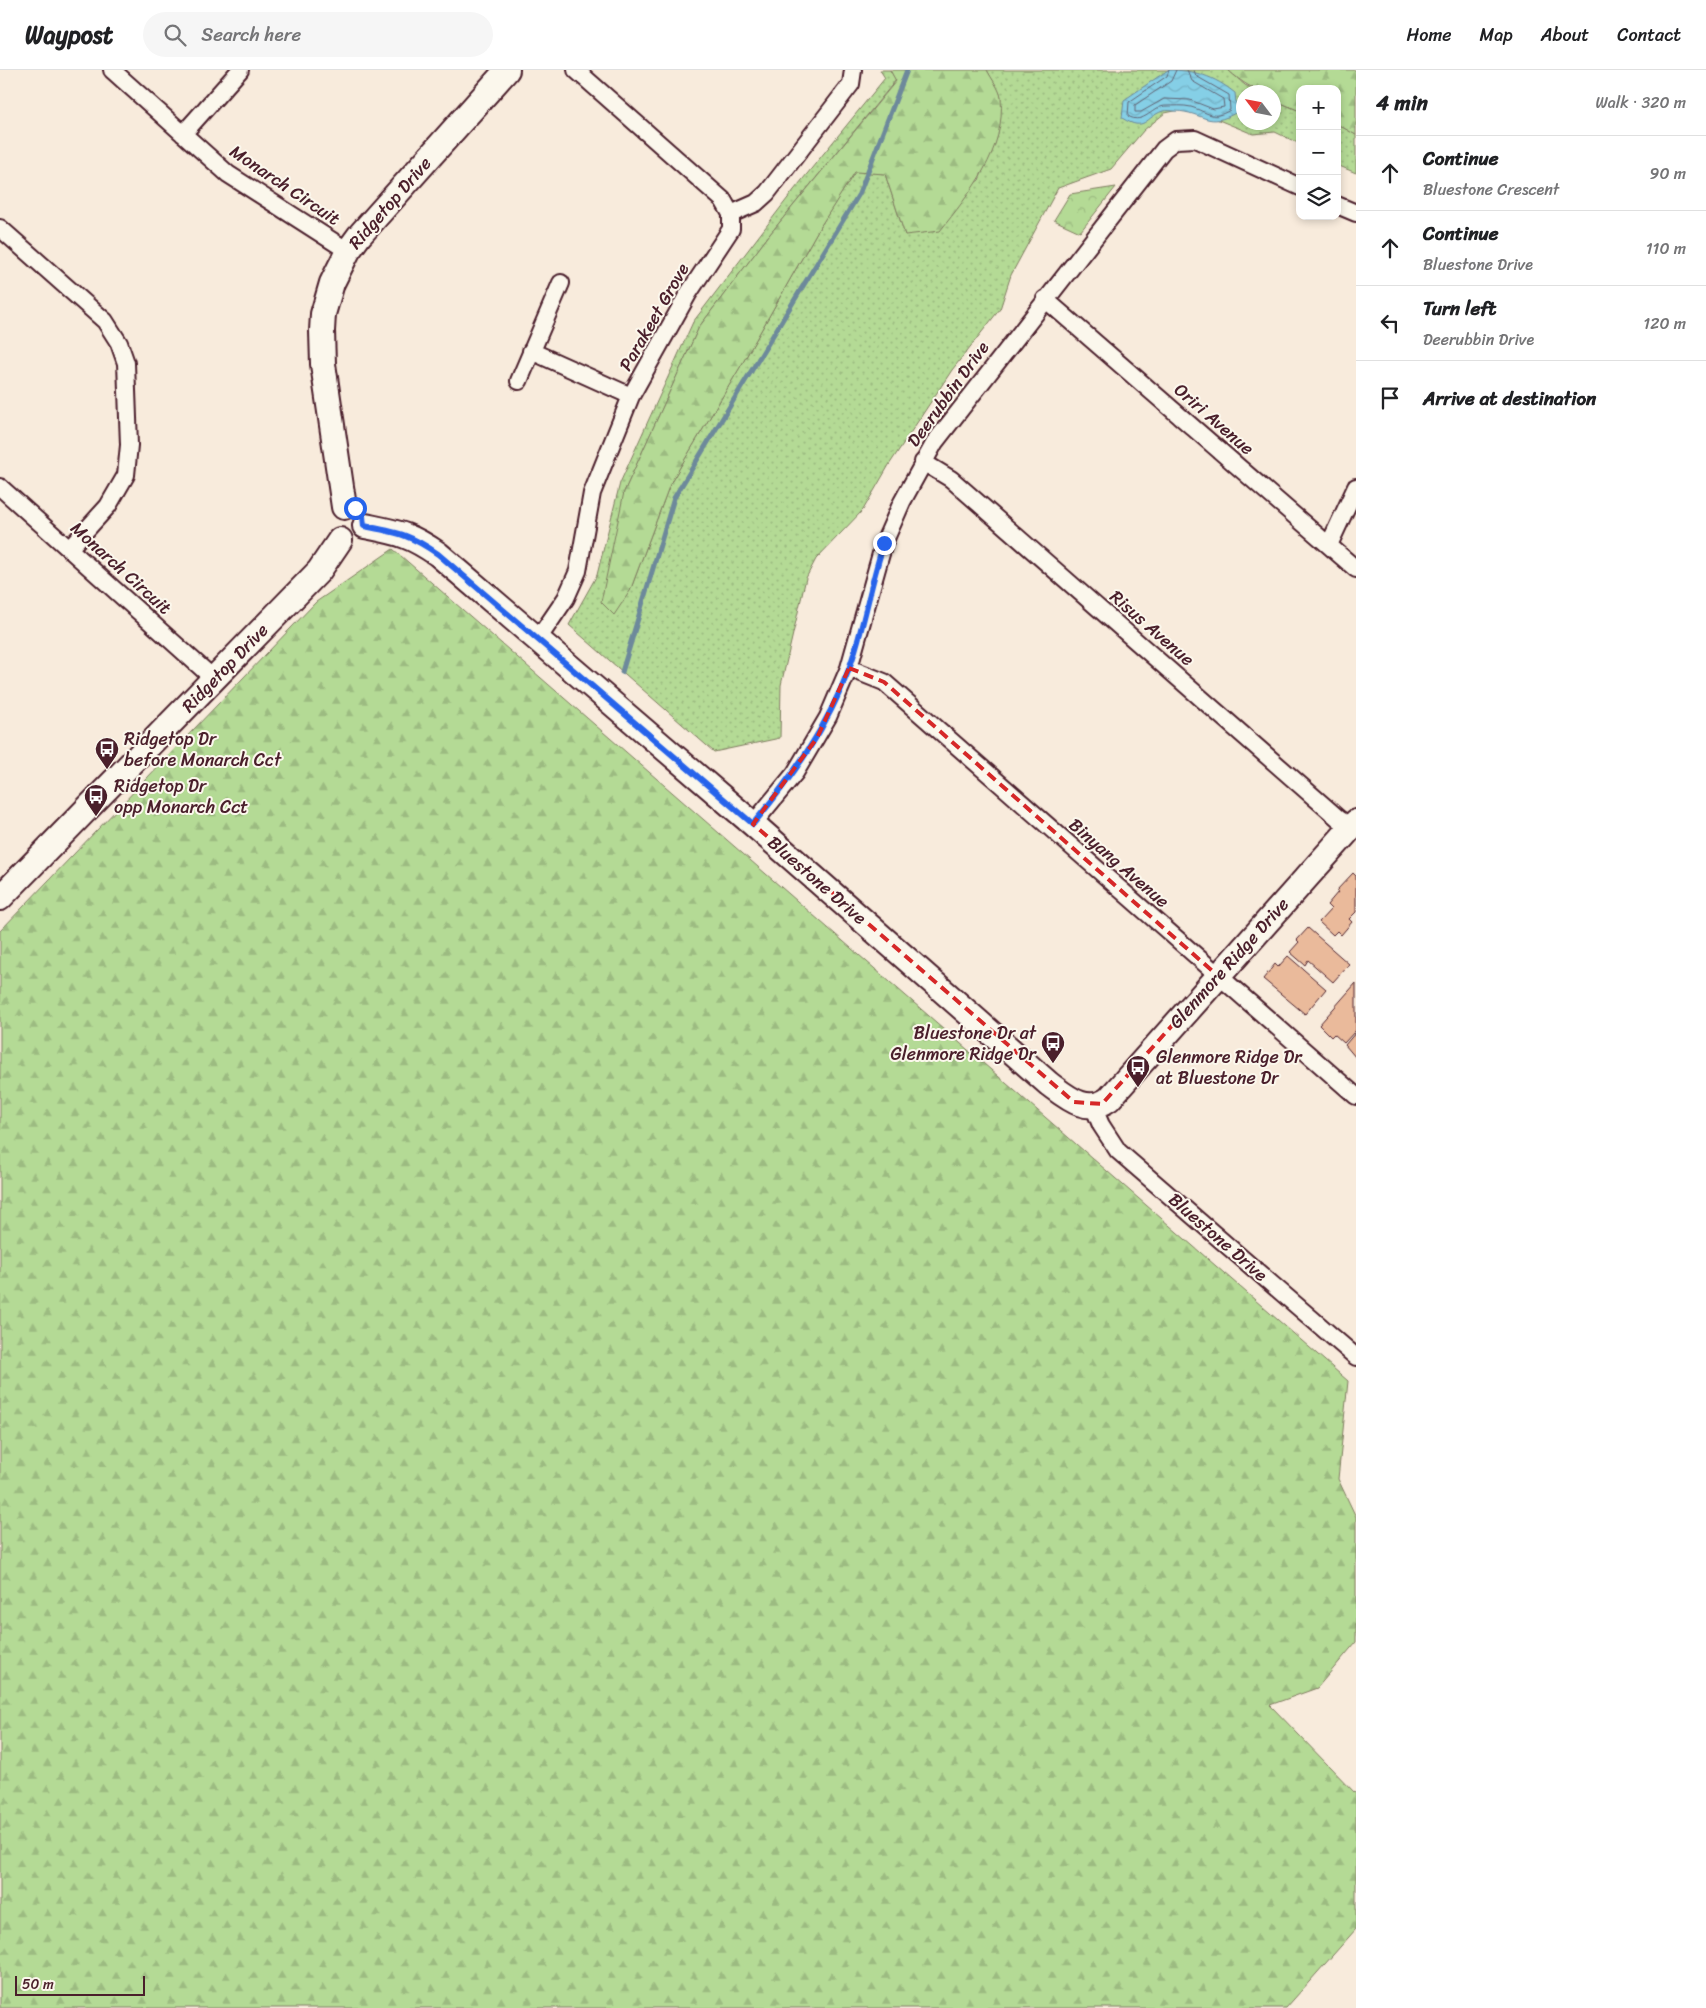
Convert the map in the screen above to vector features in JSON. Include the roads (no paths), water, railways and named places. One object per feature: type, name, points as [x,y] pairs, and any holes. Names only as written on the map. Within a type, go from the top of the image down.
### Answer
[{"type":"street","name":"Monarch Circuit","points":[[112,70],[236,180],[348,251]]},
{"type":"street","points":[[183,134],[240,70]]},
{"type":"street","name":"Ridgetop Drive","points":[[344,507],[323,364],[322,331],[329,291],[348,251],[507,70]]},
{"type":"street","points":[[576,70],[724,200],[731,214],[756,203],[767,193],[851,84],[853,70]]},
{"type":"street","name":"Deerubbin Drive","points":[[753,824],[794,773],[817,738],[850,668],[884,543],[902,502],[923,462],[946,426],[1159,155],[1176,140],[1195,139],[1296,185]]},
{"type":"street","points":[[1341,207],[1356,213]]},
{"type":"street","name":"Parakeet Grove","points":[[538,639],[566,598],[578,572],[592,493],[631,396],[688,294],[728,237],[731,229],[731,214]]},
{"type":"street","points":[[0,228],[104,321],[119,343],[126,363],[129,445],[126,475],[108,506],[69,549]]},
{"type":"street","points":[[519,381],[561,284]]},
{"type":"street","name":"Oriri Avenue","points":[[1044,299],[1356,569]]},
{"type":"street","points":[[531,352],[631,396]]},
{"type":"street","name":"Risus Avenue","points":[[923,462],[951,479],[1339,819],[1355,826]]},
{"type":"street","name":"Monarch Circuit","points":[[0,487],[214,679]]},
{"type":"street","points":[[1329,545],[1356,488]]},
{"type":"street","points":[[344,507],[349,507],[363,516],[364,526],[356,540],[340,540],[332,533],[330,522],[335,512],[344,507]]},
{"type":"street","name":"Bluestone Drive","points":[[364,526],[394,531],[414,538],[438,554],[753,824],[1049,1084],[1074,1102],[1093,1106],[1101,1125],[1118,1151],[1356,1358]]},
{"type":"street","name":"Ridgetop Drive","points":[[0,898],[319,571],[340,540]]},
{"type":"street","name":"Binyang Avenue","points":[[850,668],[884,682],[1356,1096]]},
{"type":"street","name":"Glenmore Ridge Drive","points":[[1093,1106],[1109,1099],[1217,975],[1355,826]]},
{"type":"water","points":[[1168,70],[1186,71],[1211,78],[1235,93],[1236,112],[1219,120],[1212,120],[1185,112],[1164,111],[1141,124],[1136,124],[1122,118],[1124,100]]},
{"type":"waterway","points":[[622,672],[674,498],[859,194],[907,70]]},
{"type":"place","name":"Ridgetop Dr before Monarch Cct","points":[[107,770]]},
{"type":"place","name":"Ridgetop Dr opp Monarch Cct","points":[[96,817]]},
{"type":"place","name":"Bluestone Dr at Glenmore Ridge Dr","points":[[1053,1064]]},
{"type":"place","name":"Glenmore Ridge Dr at Bluestone Dr","points":[[1138,1088]]}]
